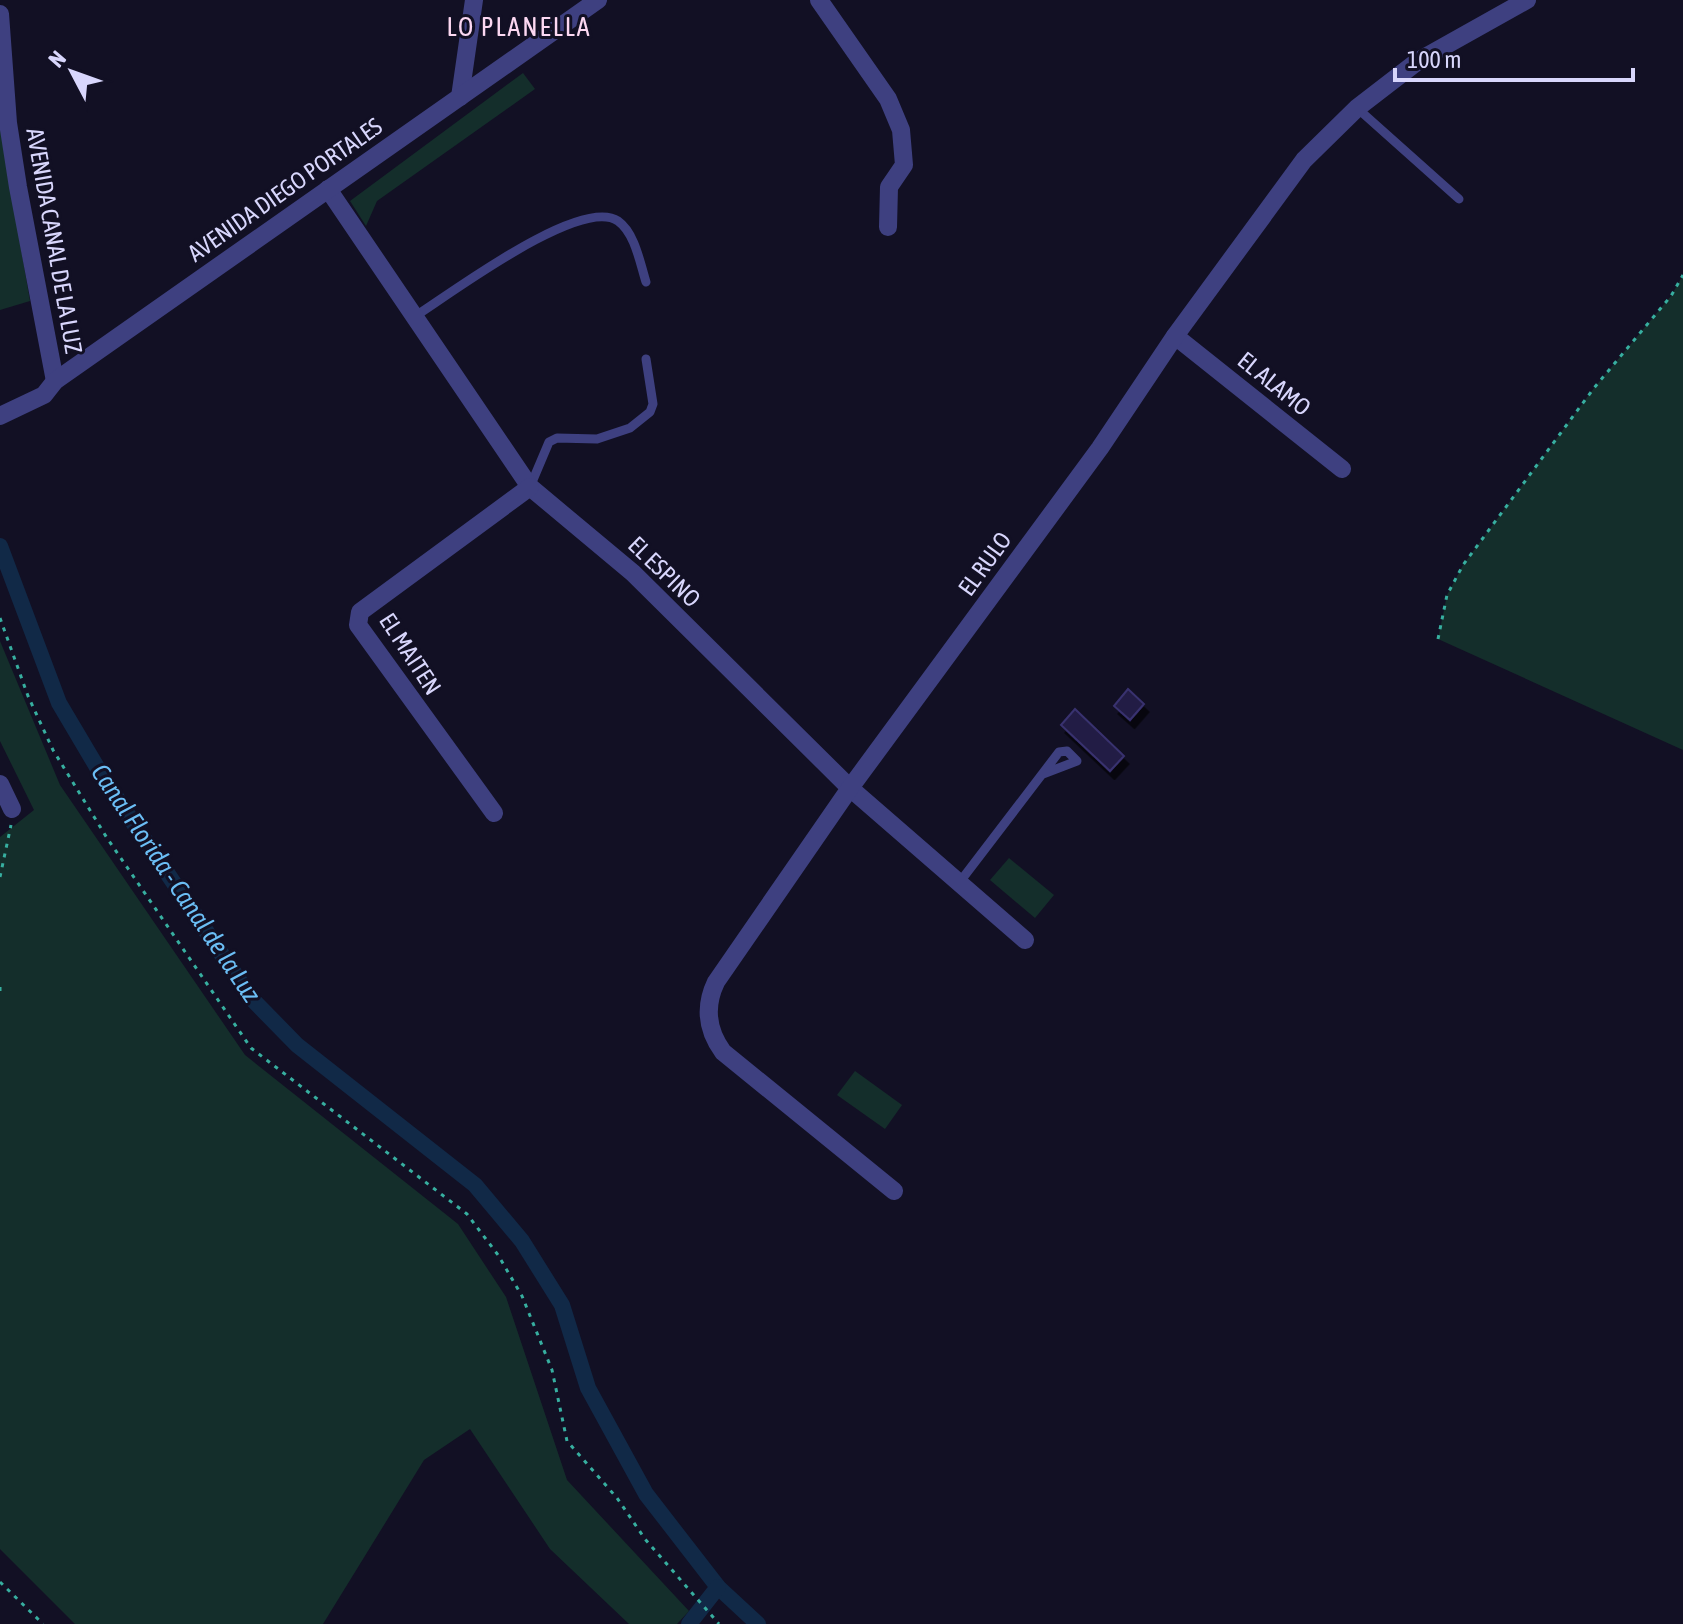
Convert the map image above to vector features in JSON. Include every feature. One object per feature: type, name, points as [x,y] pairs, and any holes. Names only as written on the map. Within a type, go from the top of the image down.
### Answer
[{"type":"street","points":[[460,97],[474,0]]},
{"type":"street","name":"AVENIDA DIEGO PORTALES","points":[[0,416],[44,395],[55,381],[598,0]]},
{"type":"street","points":[[819,0],[888,99],[901,130],[904,165],[889,187],[888,227]]},
{"type":"street","name":"EL RULO","points":[[894,1191],[723,1052],[712,1034],[708,1014],[716,982],[850,788],[1100,448],[1175,336],[1304,160],[1357,108],[1441,47],[1527,0]]},
{"type":"street","name":"AVENIDA CANAL DE LA LUZ","points":[[0,14],[8,123],[55,381]]},
{"type":"street","name":"EL ESPINO","points":[[328,189],[417,315],[530,487],[633,573],[850,788],[1025,940]]},
{"type":"street","name":"EL ALAMO","points":[[1175,336],[1342,469]]},
{"type":"street","name":"EL MAITEN","points":[[494,813],[358,625],[360,612],[530,487]]},
{"type":"street","points":[[0,784],[12,809]]},
{"type":"lane","points":[[1357,108],[1459,199]]},
{"type":"lane","points":[[417,315],[560,225],[589,216],[608,217],[627,230],[646,282]]},
{"type":"lane","points":[[530,487],[549,442],[557,438],[597,439],[630,428],[650,412],[653,404],[646,359]]},
{"type":"lane","points":[[959,883],[1043,774]]},
{"type":"path","points":[[1438,639],[1447,595],[1463,565],[1594,388],[1671,296],[1683,275]]},
{"type":"path","points":[[0,618],[28,696],[53,750],[107,838],[251,1048],[467,1214],[498,1255],[522,1296],[552,1370],[567,1441],[617,1498],[645,1539],[719,1624]]},
{"type":"path","points":[[0,877],[12,809]]},
{"type":"path","points":[[0,987],[0,994]]},
{"type":"path","points":[[0,1582],[43,1624]]},
{"type":"green space","points":[[523,73],[535,89],[377,201],[366,226],[350,201]]},
{"type":"green space","points":[[0,125],[30,301],[0,310]]},
{"type":"green space","points":[[1683,275],[1683,750],[1438,639],[1447,595],[1463,565],[1594,388],[1671,296]]},
{"type":"green space","points":[[0,641],[60,785],[245,1055],[458,1224],[506,1297],[567,1480],[689,1611],[677,1624],[629,1624],[550,1549],[470,1429],[424,1460],[323,1624],[75,1624],[0,1549],[0,837],[34,810],[0,741]]},
{"type":"green space","points":[[1009,858],[1054,895],[1035,918],[990,880]]},
{"type":"green space","points":[[855,1071],[902,1105],[885,1129],[837,1095]]},
{"type":"building","points":[[1128,689],[1144,704],[1130,720],[1114,706]]},
{"type":"building","points":[[1075,709],[1124,756],[1110,771],[1061,725]]},
{"type":"waterway","name":"Canal Florida - Canal de la Luz","points":[[0,546],[59,703],[104,779],[251,998],[297,1045],[475,1185],[522,1241],[562,1305],[588,1388],[646,1494],[718,1587],[758,1624]]},
{"type":"waterway","points":[[689,1624],[718,1587]]},
{"type":"district","name":"LO PLANELLA","points":[[519,27]]}]
